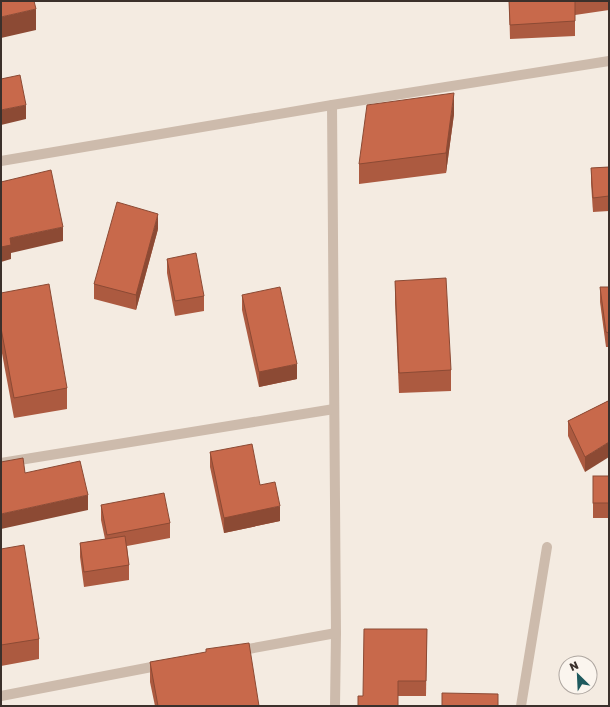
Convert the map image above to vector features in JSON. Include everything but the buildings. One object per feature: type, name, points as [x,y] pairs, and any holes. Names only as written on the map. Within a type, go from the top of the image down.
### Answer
[{"type":"street","points":[[1,161],[332,105],[609,61]]},
{"type":"street","points":[[332,105],[336,633],[334,706]]},
{"type":"street","points":[[1,463],[334,409]]},
{"type":"street","points":[[522,706],[547,547]]},
{"type":"street","points":[[227,653],[336,633]]},
{"type":"street","points":[[1,696],[172,663]]}]
